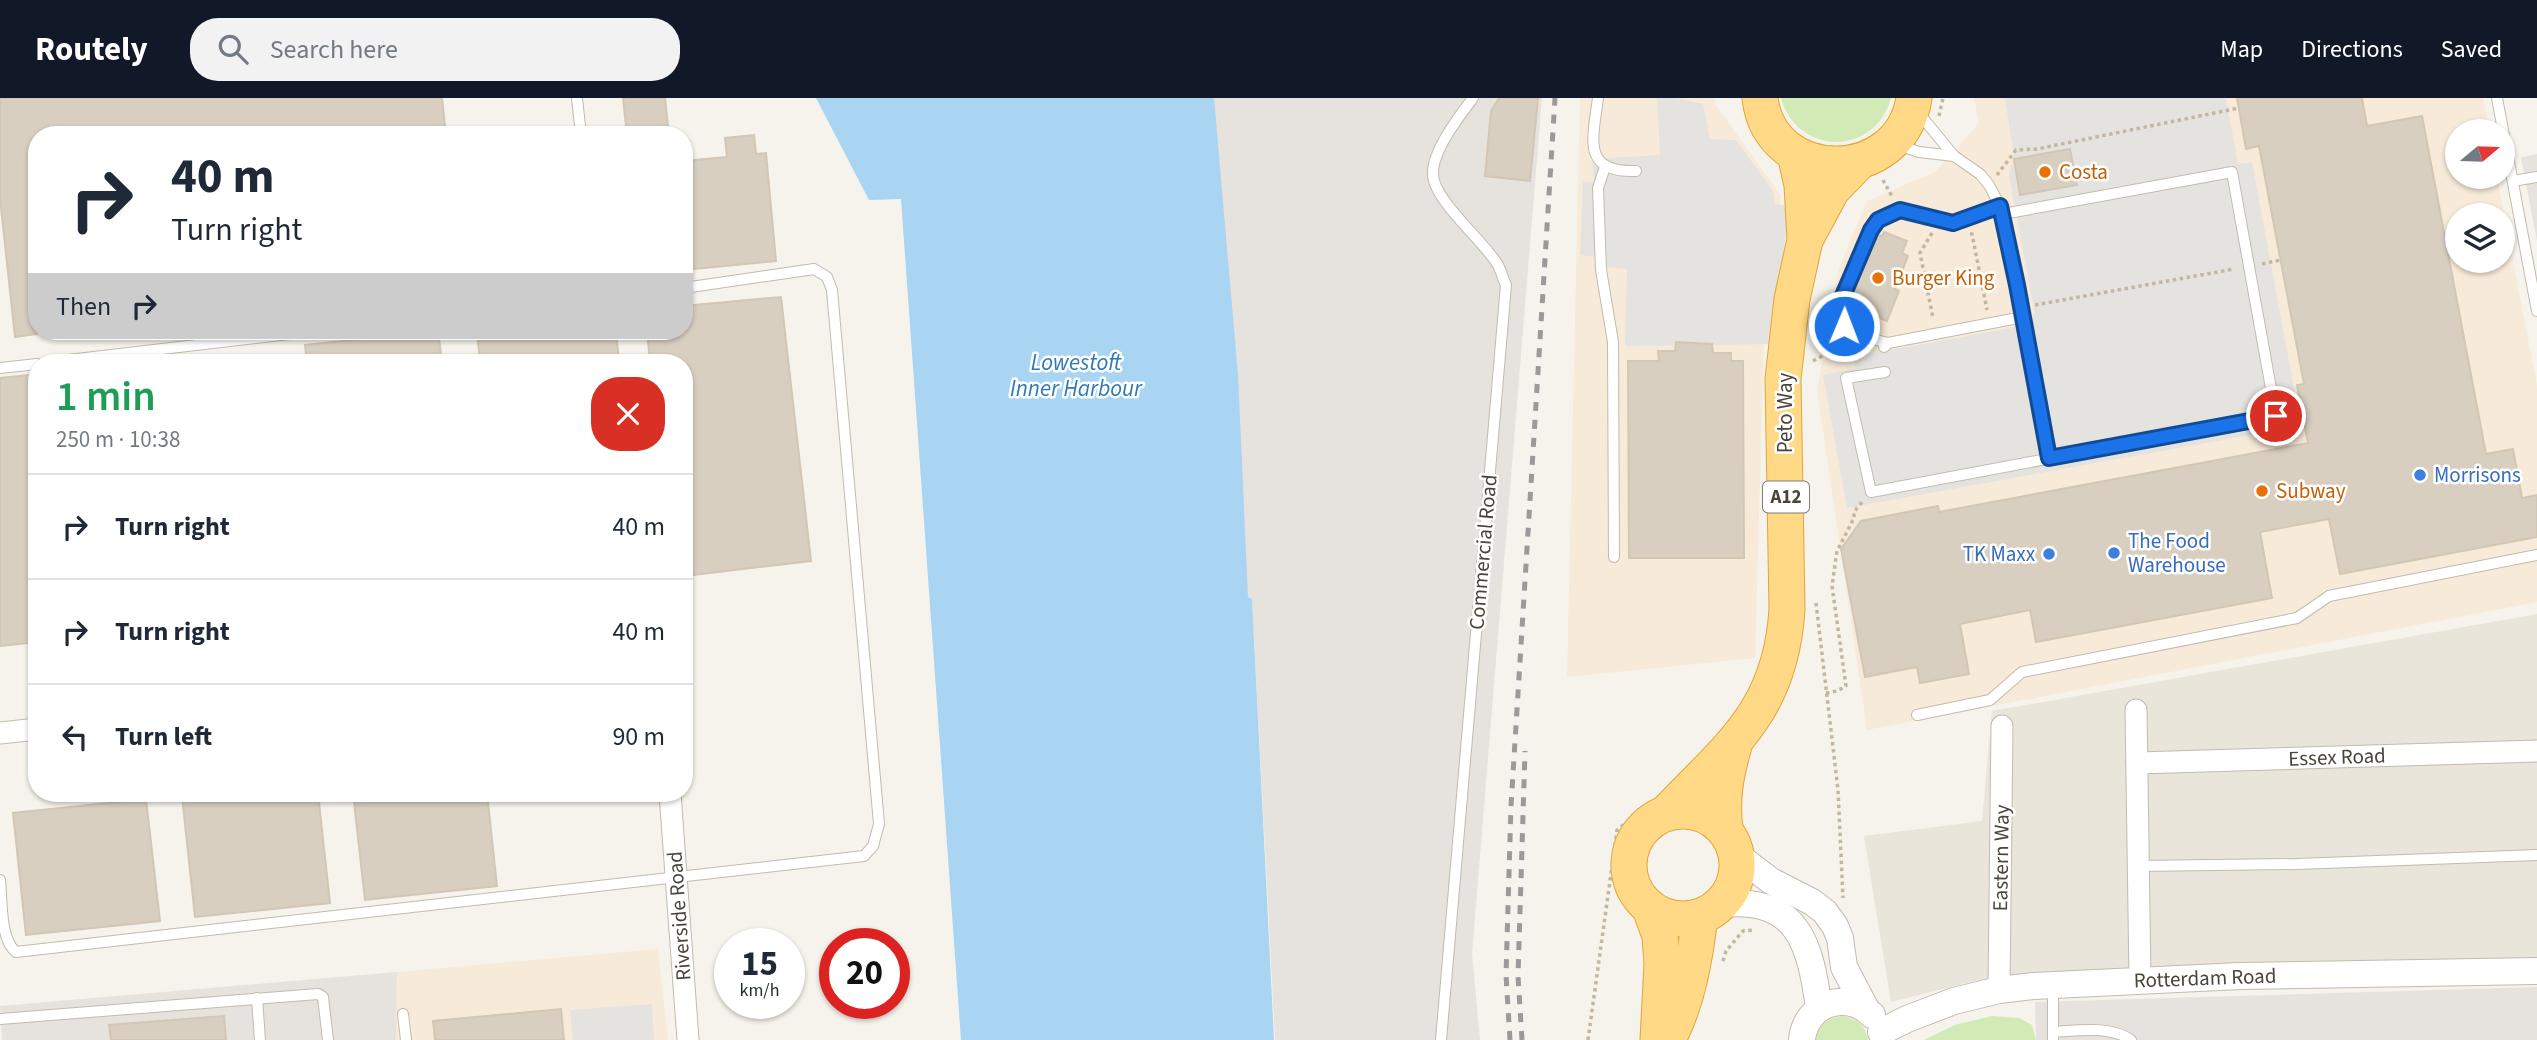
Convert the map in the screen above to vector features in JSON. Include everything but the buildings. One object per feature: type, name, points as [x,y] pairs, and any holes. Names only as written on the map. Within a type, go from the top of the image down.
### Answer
[{"type":"highway","points":[[1756,102],[1774,134],[1795,154],[1815,163],[1870,170],[1876,155],[1905,147],[1905,126],[1925,107]]},
{"type":"highway","name":"Peto Way","points":[[1654,810],[1735,741],[1759,711],[1772,686],[1786,635],[1783,379],[1792,299],[1805,240],[1802,185],[1795,154]]},
{"type":"highway","name":"Peto Way","points":[[1805,240],[1832,190],[1870,170]]},
{"type":"highway","name":"Peto Way","points":[[1731,842],[1722,807],[1724,782],[1735,741]]},
{"type":"highway","points":[[1667,1040],[1711,910],[1732,889],[1738,873],[1731,842],[1713,819],[1698,812],[1654,810],[1651,821],[1639,833],[1632,848],[1629,864],[1631,881],[1638,896],[1650,908],[1665,917],[1674,918],[1711,910]]},
{"type":"highway","points":[[1650,908],[1660,936],[1662,963],[1658,1040]]},
{"type":"street","points":[[2136,709],[2140,979]]},
{"type":"street","name":"Eastern Way","points":[[1999,990],[2002,726]]},
{"type":"street","points":[[0,733],[28,730]]},
{"type":"street","name":"Essex Road","points":[[2137,763],[2537,751]]},
{"type":"street","name":"Riverside Road","points":[[671,802],[688,1040]]},
{"type":"street","points":[[1731,842],[1771,881],[1812,902],[1825,912],[1835,926],[1844,967],[1866,1009],[1875,1019],[1881,1036]]},
{"type":"street","points":[[1711,910],[1746,901],[1773,909],[1788,920],[1804,939],[1809,953],[1819,1007]]},
{"type":"street","name":"Rotterdam Road","points":[[1881,1036],[1907,1018],[1954,1001],[1999,990],[2140,979],[2537,971]]},
{"type":"street","points":[[1802,1040],[1809,1017],[1819,1007],[1834,1002],[1851,1002],[1866,1009]]},
{"type":"lane","points":[[577,98],[580,126]]},
{"type":"lane","name":"Commercial Road","points":[[1441,1040],[1506,285],[1492,257],[1438,193],[1433,173],[1453,125],[1473,98]]},
{"type":"lane","points":[[1598,98],[1594,138],[1597,157],[1605,167],[1616,171],[1636,171]]},
{"type":"lane","points":[[2497,98],[2501,119]]},
{"type":"lane","points":[[1925,107],[1954,156]]},
{"type":"lane","points":[[1905,147],[1954,156],[1980,174],[1989,185],[2001,210],[2049,458]]},
{"type":"lane","points":[[1605,167],[1598,188],[1601,270],[1613,342],[1614,557]]},
{"type":"lane","points":[[1885,372],[1846,378],[1871,492],[2276,416],[2232,172],[2001,210],[1953,223],[1900,210],[1878,220],[1871,230],[1839,305],[1844,326],[1849,332],[1885,346],[2023,317]]},
{"type":"lane","points":[[2515,181],[2537,177]]},
{"type":"lane","points":[[2514,189],[2537,311]]},
{"type":"lane","points":[[0,880],[6,937],[11,948],[16,951],[864,856],[873,846],[879,824],[832,290],[827,277],[814,269],[693,287]]},
{"type":"lane","points":[[119,354],[239,340]]},
{"type":"lane","points":[[0,368],[28,365]]},
{"type":"lane","points":[[1917,715],[1990,700],[2022,672],[2297,618],[2329,596],[2537,555]]},
{"type":"lane","points":[[2137,866],[2297,864],[2537,855]]},
{"type":"lane","points":[[2054,985],[2053,1036],[2101,1030],[2122,1034],[2131,1040]]},
{"type":"lane","points":[[0,1018],[318,994],[323,997],[328,1040]]},
{"type":"lane","points":[[257,998],[260,1040]]},
{"type":"lane","points":[[403,1014],[406,1040]]},
{"type":"path","points":[[1989,185],[2016,150],[2037,149],[2239,108]]},
{"type":"path","points":[[1870,170],[1910,167],[1905,147]]},
{"type":"path","points":[[1961,219],[1964,232],[1972,234],[1987,313],[1994,312]]},
{"type":"path","points":[[1934,324],[1920,253],[1940,221]]},
{"type":"path","points":[[2017,285],[2028,282],[2032,306],[2281,260]]},
{"type":"path","points":[[1824,355],[1861,346],[1871,339]]},
{"type":"path","points":[[1826,693],[1846,686],[1832,586],[1837,551],[1854,518]]},
{"type":"path","points":[[1816,602],[1838,790],[1843,898]]},
{"type":"path","points":[[1588,1040],[1617,830],[1654,810]]},
{"type":"path","points":[[1722,963],[1726,951],[1743,931],[1761,930]]},
{"type":"shaded area","points":[[1211,98],[1542,98],[1472,954],[1480,1040],[1275,1040],[1252,599],[1248,597]]},
{"type":"shaded area","points":[[1580,98],[1715,98],[1715,104],[1781,196],[1764,338],[1755,658],[1567,677]]},
{"type":"shaded area","points":[[1657,98],[1675,98],[1703,104],[1710,139],[1736,140],[1773,191],[1775,204],[1789,206],[1773,344],[1625,346],[1627,269],[1594,266],[1596,257],[1580,255],[1583,182],[1594,182],[1592,159],[1660,155]]},
{"type":"shaded area","points":[[1974,98],[2483,98],[2487,119],[2445,119],[2445,189],[2499,189],[2502,203],[2445,203],[2445,273],[2515,271],[2537,386],[2537,602],[1867,730],[1817,390],[1839,268],[1867,201],[1935,172],[1979,123]]},
{"type":"shaded area","points":[[2005,98],[2226,98],[2238,164],[2252,162],[2301,426],[1847,508],[1823,375],[1855,368],[1853,357],[2016,327],[2035,314],[2009,175],[2014,156]]},
{"type":"shaded area","points":[[2537,154],[2537,241],[2521,157]]},
{"type":"shaded area","points":[[2537,614],[2537,957],[1975,981],[1891,1002],[1864,836],[1982,821],[1992,711]]},
{"type":"shaded area","points":[[658,949],[668,1040],[396,1040],[397,972]]},
{"type":"shaded area","points":[[397,972],[396,1040],[2,1040],[0,1006]]},
{"type":"shaded area","points":[[2537,987],[2537,1040],[2036,1040],[2035,1002]]},
{"type":"shaded area","points":[[652,1004],[654,1040],[573,1040],[570,1010]]},
{"type":"green space","points":[[1781,98],[1891,98],[1882,117],[1869,131],[1853,139],[1836,142],[1819,139],[1803,131],[1790,117]]},
{"type":"green space","points":[[1842,1016],[1859,1024],[1865,1030],[1868,1040],[1816,1040],[1825,1023]]},
{"type":"green space","points":[[1992,1016],[2019,1018],[2032,1025],[2036,1040],[1924,1040],[1955,1025]]},
{"type":"water","name":"Lowestoft Inner Harbour","points":[[816,98],[1214,98],[1238,375],[1274,1040],[961,1040],[901,199],[869,200]]},
{"type":"railway","points":[[1510,1040],[1506,975],[1511,806],[1555,98]]},
{"type":"railway","points":[[1522,1040],[1518,976],[1525,751]]},
{"type":"place","name":"Costa","points":[[2045,172]]},
{"type":"place","name":"Burger King","points":[[1878,278]]},
{"type":"place","name":"Morrisons","points":[[2420,475]]},
{"type":"place","name":"Subway","points":[[2262,491]]},
{"type":"place","name":"The Food Warehouse","points":[[2114,553]]},
{"type":"place","name":"TK Maxx","points":[[2049,554]]},
{"type":"route","points":[[1844,326],[1839,305],[1871,230],[1878,220],[1900,210],[1953,223],[2000,206],[2049,458],[2276,416]]}]
